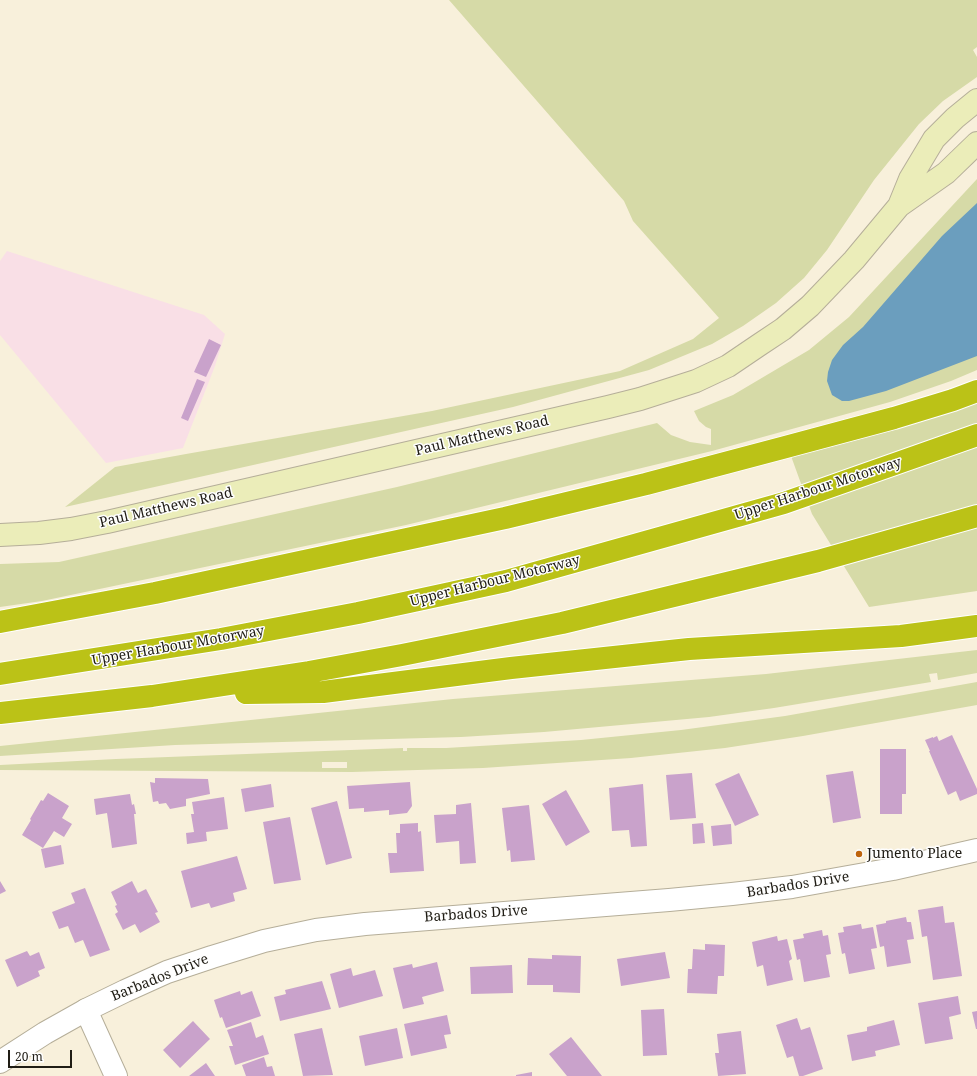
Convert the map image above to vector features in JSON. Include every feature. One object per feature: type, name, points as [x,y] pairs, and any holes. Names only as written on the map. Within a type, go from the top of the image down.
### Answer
[{"type":"highway","points":[[0,622],[156,593],[505,518],[646,484],[894,418],[977,391]]},
{"type":"highway","name":"Upper Harbour Motorway","points":[[0,674],[221,639],[366,611],[506,581],[784,504],[977,435]]},
{"type":"highway","points":[[0,713],[152,696],[309,672],[554,625],[818,562],[977,516]]},
{"type":"highway","points":[[152,696],[323,692],[511,668],[689,649],[901,636],[977,626]]},
{"type":"main road","name":"Paul Matthews Road","points":[[899,206],[910,179],[934,139],[955,118],[977,100]]},
{"type":"main road","name":"Paul Matthews Road","points":[[0,535],[39,533],[71,529],[115,520],[608,407],[640,399],[696,381],[728,366],[783,329],[810,306],[850,265],[899,206],[946,173],[977,143]]},
{"type":"street","name":"Barbados Drive","points":[[0,1062],[45,1033],[86,1010],[125,991],[167,972],[264,941],[316,930],[365,924],[732,894],[792,887],[885,871],[977,850]]},
{"type":"street","points":[[86,1010],[116,1076]]},
{"type":"shaded area","points":[[7,251],[204,315],[225,334],[215,366],[183,448],[106,463],[0,335],[0,261]]},
{"type":"green space","points":[[449,0],[977,0],[977,47],[973,50],[977,57],[977,77],[943,101],[919,124],[874,180],[827,250],[804,278],[776,303],[743,326],[712,344],[649,370],[513,407],[65,507],[115,467],[432,411],[620,371],[693,339],[719,318],[633,221],[624,201]]},
{"type":"green space","points":[[977,179],[977,370],[951,381],[890,402],[712,451],[406,525],[42,601],[0,607],[0,564],[59,562],[397,487],[657,423],[671,435],[690,442],[711,445],[711,429],[699,421],[694,411],[733,395],[809,350],[849,317]]},
{"type":"green space","points":[[977,399],[977,591],[869,607],[812,514],[791,456]]},
{"type":"green space","points":[[977,650],[977,673],[938,680],[937,673],[929,674],[931,682],[774,708],[709,717],[544,732],[461,737],[175,745],[0,756],[0,746],[453,699],[766,674]]},
{"type":"green space","points":[[977,682],[977,705],[803,736],[725,748],[631,758],[483,768],[352,772],[0,770],[0,765],[116,759],[403,748],[403,751],[407,751],[407,748],[446,748],[581,740],[681,730],[785,716]],"holes":[[[322,762],[347,762],[347,768],[322,768]]]},
{"type":"water","points":[[977,203],[977,356],[886,391],[849,401],[842,401],[832,395],[827,381],[828,372],[832,360],[843,345],[863,327],[942,236]]},
{"type":"building","points":[[209,339],[221,345],[206,377],[194,372]]},
{"type":"building","points":[[197,379],[205,382],[188,421],[181,418]]},
{"type":"building","points":[[952,735],[977,789],[977,794],[960,801],[956,791],[948,795],[925,740],[937,736],[939,741]]},
{"type":"building","points":[[880,749],[906,749],[906,794],[902,794],[902,814],[880,814]]},
{"type":"building","points":[[853,771],[861,818],[833,823],[826,775]]},
{"type":"building","points":[[692,773],[696,818],[670,820],[666,775]]},
{"type":"building","points":[[739,773],[759,815],[735,826],[715,784]]},
{"type":"building","points":[[155,778],[208,779],[210,794],[186,799],[186,806],[170,809],[166,803],[159,804],[158,801],[153,802],[150,782],[155,783]]},
{"type":"building","points":[[410,782],[412,806],[407,813],[389,815],[389,810],[364,812],[364,808],[349,809],[347,786]]},
{"type":"building","points":[[271,784],[274,807],[245,812],[241,789]]},
{"type":"building","points":[[643,784],[647,846],[631,847],[629,830],[612,831],[609,788]]},
{"type":"building","points":[[566,790],[590,832],[566,846],[542,804]]},
{"type":"building","points":[[48,793],[69,806],[62,818],[72,824],[64,837],[54,831],[43,848],[22,835],[41,800],[43,801]]},
{"type":"building","points":[[130,794],[132,805],[134,804],[136,814],[134,814],[137,844],[112,848],[107,813],[96,815],[94,799]]},
{"type":"building","points":[[224,797],[228,829],[206,832],[207,841],[187,844],[186,833],[194,832],[191,814],[194,814],[192,802]]},
{"type":"building","points":[[337,801],[352,858],[326,865],[311,808]]},
{"type":"building","points":[[471,803],[476,863],[460,864],[459,841],[436,843],[434,815],[456,814],[456,805]]},
{"type":"building","points":[[529,805],[535,860],[511,862],[510,850],[507,851],[502,808]]},
{"type":"building","points":[[290,817],[301,880],[274,884],[263,822]]},
{"type":"building","points":[[418,823],[418,832],[421,831],[424,871],[390,873],[388,853],[397,853],[396,833],[400,833],[400,824]]},
{"type":"building","points":[[703,823],[705,843],[693,844],[692,824]]},
{"type":"building","points":[[731,824],[732,844],[713,846],[711,826]]},
{"type":"building","points":[[61,845],[64,864],[45,868],[41,849]]},
{"type":"building","points":[[237,856],[247,889],[233,893],[235,901],[211,908],[209,903],[191,908],[181,871]]},
{"type":"building","points":[[0,881],[6,891],[0,894]]},
{"type":"building","points":[[132,881],[138,893],[146,889],[158,912],[155,913],[160,922],[140,933],[135,924],[123,930],[115,914],[118,912],[115,906],[117,905],[111,892]]},
{"type":"building","points":[[85,888],[110,950],[90,957],[83,940],[75,943],[68,926],[59,929],[52,912],[75,903],[71,893]]},
{"type":"building","points":[[943,906],[945,923],[954,922],[962,976],[933,980],[927,936],[922,937],[918,910]]},
{"type":"building","points":[[906,917],[907,922],[911,922],[914,939],[907,940],[911,963],[887,967],[884,946],[880,947],[876,925],[886,923],[886,921]]},
{"type":"building","points":[[861,924],[862,929],[873,927],[877,948],[871,949],[875,969],[849,974],[845,953],[842,954],[838,933],[844,932],[843,927]]},
{"type":"building","points":[[822,930],[823,936],[828,935],[831,954],[826,955],[830,977],[804,982],[800,959],[797,960],[793,940],[804,938],[803,934]]},
{"type":"building","points":[[777,936],[778,941],[787,939],[792,959],[789,961],[793,980],[767,986],[763,965],[757,967],[752,942]]},
{"type":"building","points":[[705,944],[725,945],[724,976],[718,976],[717,994],[687,993],[688,969],[692,969],[693,949],[705,950]]},
{"type":"building","points":[[27,951],[30,956],[39,952],[45,968],[38,971],[40,976],[17,987],[5,960]]},
{"type":"building","points":[[665,952],[670,978],[621,986],[617,959]]},
{"type":"building","points":[[552,955],[581,956],[580,993],[553,992],[553,985],[527,985],[528,958],[552,959]]},
{"type":"building","points":[[437,962],[444,991],[422,997],[424,1004],[403,1009],[393,968],[412,964],[413,968]]},
{"type":"building","points":[[512,965],[513,993],[471,994],[470,967]]},
{"type":"building","points":[[351,968],[353,976],[375,970],[383,996],[339,1008],[330,974]]},
{"type":"building","points":[[322,981],[331,1009],[280,1021],[274,997],[286,994],[285,990]]},
{"type":"building","points":[[240,991],[241,995],[252,991],[261,1016],[226,1028],[222,1017],[220,1018],[214,1000]]},
{"type":"building","points":[[958,996],[961,1014],[949,1017],[953,1039],[925,1044],[918,1003]]},
{"type":"building","points":[[664,1009],[667,1055],[643,1056],[641,1010]]},
{"type":"building","points":[[977,1011],[977,1029],[976,1029],[972,1012]]},
{"type":"building","points":[[447,1015],[451,1034],[444,1035],[447,1048],[411,1056],[404,1024]]},
{"type":"building","points":[[797,1018],[801,1030],[810,1027],[823,1069],[803,1076],[799,1076],[793,1056],[787,1058],[776,1025]]},
{"type":"building","points":[[894,1020],[900,1045],[875,1051],[876,1056],[852,1061],[847,1035],[867,1031],[867,1027]]},
{"type":"building","points":[[193,1021],[210,1039],[180,1068],[163,1050]]},
{"type":"building","points":[[251,1022],[256,1038],[263,1035],[269,1054],[235,1065],[229,1046],[233,1046],[227,1030]]},
{"type":"building","points":[[322,1028],[333,1075],[303,1076],[294,1034]]},
{"type":"building","points":[[397,1028],[403,1058],[365,1066],[359,1036]]},
{"type":"building","points":[[741,1031],[746,1074],[718,1076],[715,1053],[719,1053],[717,1034]]},
{"type":"building","points":[[571,1037],[602,1076],[567,1076],[549,1054]]},
{"type":"building","points":[[264,1057],[267,1067],[272,1066],[275,1076],[246,1076],[242,1065]]},
{"type":"building","points":[[206,1063],[215,1076],[189,1076]]},
{"type":"building","points":[[532,1072],[532,1076],[516,1076],[516,1075]]},
{"type":"place","name":"Jumento Place","points":[[859,854]]}]
